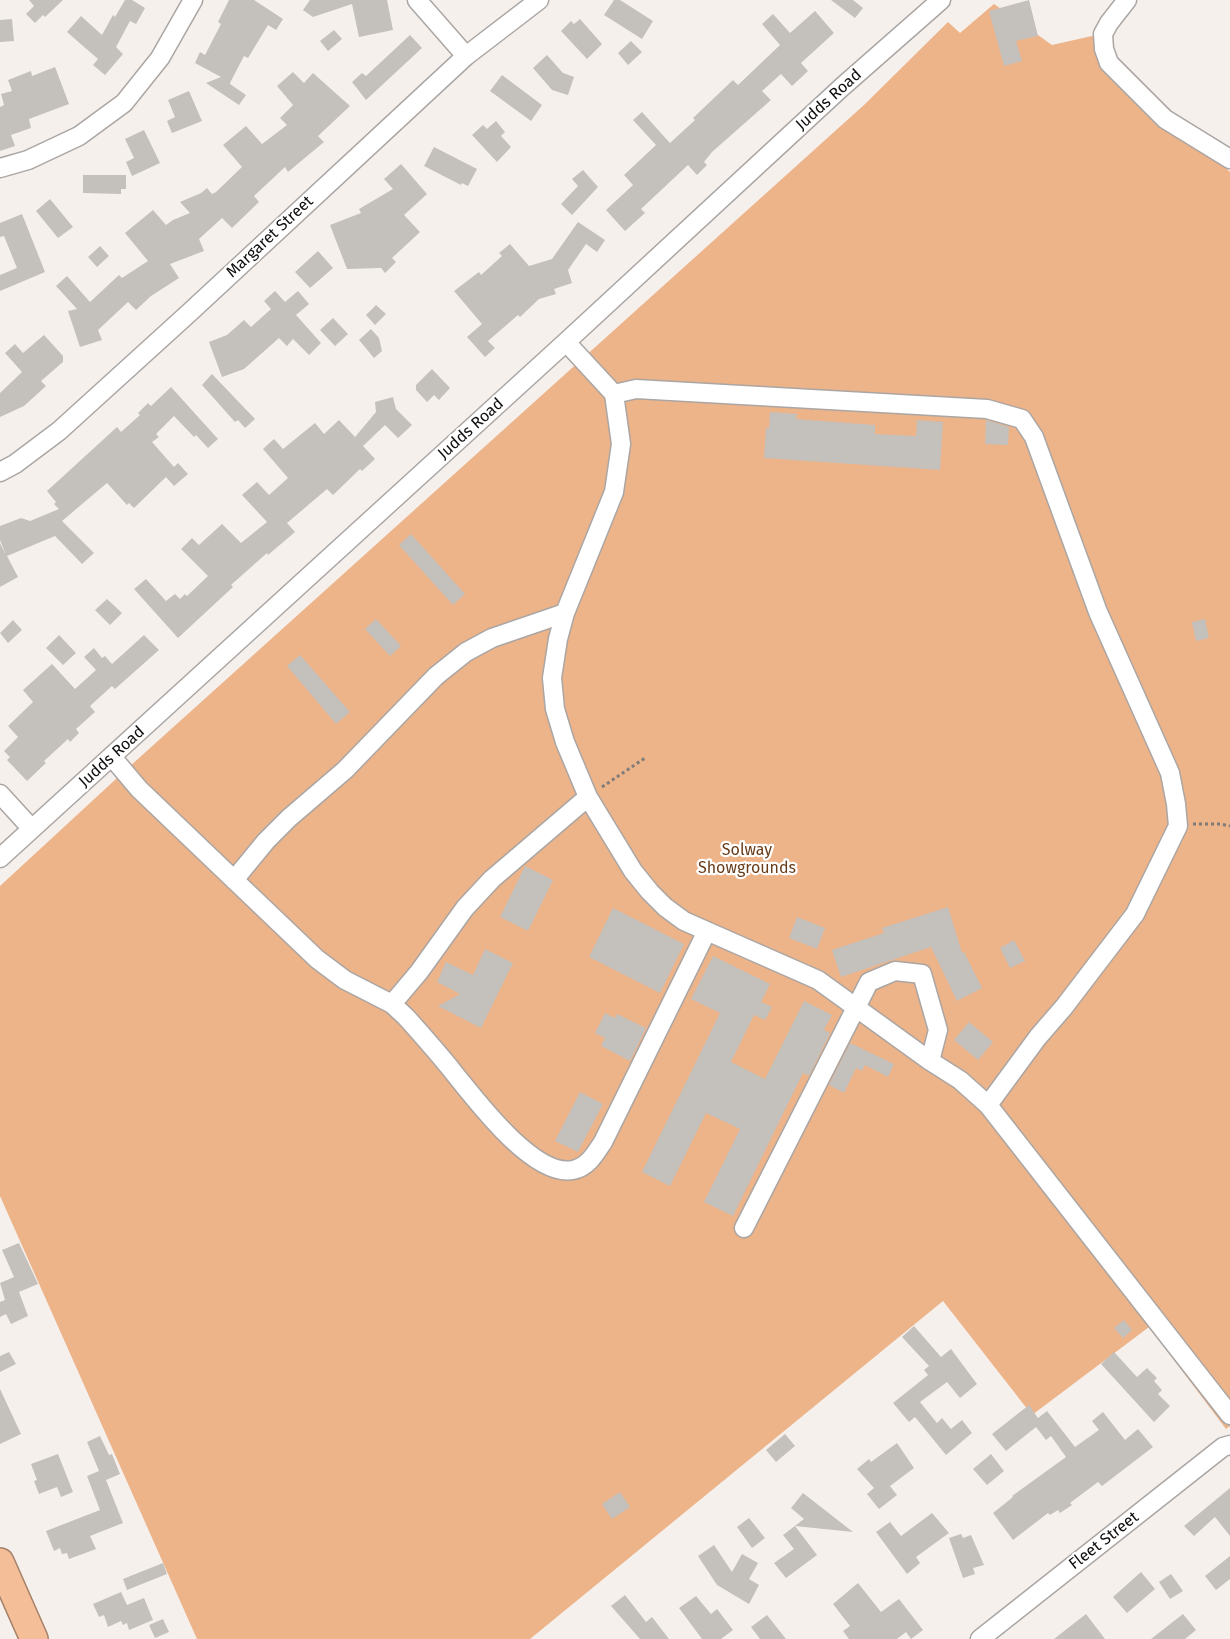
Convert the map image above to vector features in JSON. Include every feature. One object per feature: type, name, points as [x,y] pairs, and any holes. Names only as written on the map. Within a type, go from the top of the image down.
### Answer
[{"type":"highway","points":[[0,1562],[34,1639]]},
{"type":"street","points":[[0,168],[28,160],[79,136],[124,103],[160,58],[193,0]]},
{"type":"street","points":[[417,0],[466,56]]},
{"type":"street","name":"Margaret Street","points":[[0,472],[15,464],[59,431],[466,56],[539,0]]},
{"type":"street","name":"Judds Road","points":[[0,858],[842,87],[941,0]]},
{"type":"street","points":[[1127,0],[1109,22],[1103,34],[1104,49],[1109,63],[1166,119],[1230,159]]},
{"type":"street","points":[[566,342],[614,394],[621,444],[614,492],[565,613],[558,639],[552,678],[555,709],[565,742],[588,796],[633,871],[650,892],[684,921],[818,980],[960,1080],[988,1105],[1230,1414]]},
{"type":"street","points":[[614,394],[636,389],[987,409],[1022,419],[1034,437],[1098,612],[1170,773],[1178,826],[1135,914],[1064,1007],[1038,1037],[988,1105]]},
{"type":"street","points":[[234,880],[266,841],[345,770],[436,676],[466,652],[492,638],[565,613]]},
{"type":"street","points":[[112,757],[140,789],[317,959],[345,980],[392,1004],[420,1033],[471,1097],[502,1131],[532,1155],[552,1167],[574,1170],[587,1163],[603,1142],[706,931]]},
{"type":"street","points":[[0,794],[32,829]]},
{"type":"street","points":[[392,1004],[419,972],[465,908],[492,879],[588,796]]},
{"type":"street","points":[[744,1228],[869,982],[895,971],[922,974],[938,1030],[930,1061]]},
{"type":"street","name":"Fleet Street","points":[[980,1639],[1222,1447],[1230,1445]]},
{"type":"path","points":[[588,796],[645,758]]},
{"type":"path","points":[[1178,826],[1220,824],[1230,826]]},
{"type":"green space","name":"Solway Showgrounds","points":[[994,4],[1052,45],[1092,36],[1230,172],[1230,1426],[1226,1429],[1149,1327],[1032,1415],[943,1301],[530,1639],[197,1639],[0,1196],[0,886],[864,105],[948,22],[960,33]]},
{"type":"building","points":[[29,0],[63,0],[35,23],[26,14],[34,6]]},
{"type":"building","points":[[125,0],[132,0],[145,8],[136,24],[130,21],[116,47],[123,54],[105,75],[93,65],[98,59],[67,32],[81,16],[102,35]]},
{"type":"building","points":[[229,0],[254,0],[283,19],[276,30],[268,25],[248,58],[244,56],[231,81],[230,84],[246,95],[239,105],[206,83],[221,77],[195,63],[200,52],[205,55],[221,24],[218,22]]},
{"type":"building","points":[[310,0],[387,0],[393,30],[359,37],[352,4],[313,17],[303,10]]},
{"type":"building","points":[[614,0],[620,0],[653,21],[642,39],[604,15]]},
{"type":"building","points":[[831,0],[853,0],[863,8],[855,18]]},
{"type":"building","points":[[1029,0],[1038,36],[1016,41],[1022,61],[1004,66],[989,11]]},
{"type":"building","points":[[815,11],[834,33],[801,63],[808,71],[792,86],[781,74],[762,91],[771,100],[712,152],[704,162],[707,165],[697,175],[688,165],[641,209],[645,213],[625,231],[606,210],[633,185],[624,175],[656,145],[633,120],[642,112],[670,143],[733,80],[738,85],[780,45],[762,24],[773,14],[790,33]]},
{"type":"building","points":[[12,19],[14,41],[0,42],[0,20]]},
{"type":"building","points":[[580,19],[602,44],[587,59],[561,31],[571,21],[574,24]]},
{"type":"building","points":[[334,30],[342,39],[328,51],[320,41]]},
{"type":"building","points":[[410,35],[422,48],[366,100],[352,82],[362,73],[366,76]]},
{"type":"building","points":[[631,41],[642,52],[628,65],[618,53]]},
{"type":"building","points":[[547,55],[563,73],[574,77],[568,95],[552,90],[533,68]]},
{"type":"building","points":[[55,67],[69,104],[29,119],[31,128],[11,135],[15,146],[0,151],[0,107],[4,105],[1,94],[12,91],[8,80],[31,71],[32,76]]},
{"type":"building","points":[[293,72],[304,83],[313,73],[350,106],[318,136],[324,142],[288,172],[285,167],[254,196],[259,202],[232,228],[222,218],[199,239],[204,251],[170,264],[179,278],[151,296],[136,310],[128,302],[98,330],[102,340],[80,347],[68,311],[77,309],[56,286],[67,276],[90,302],[119,275],[122,278],[148,261],[125,233],[153,210],[166,225],[190,213],[180,202],[207,188],[212,194],[216,192],[242,167],[223,145],[246,126],[262,144],[287,125],[280,118],[293,105],[277,86]]},
{"type":"building","points":[[502,75],[542,105],[531,121],[490,91]]},
{"type":"building","points":[[189,91],[202,121],[172,133],[167,121],[175,117],[168,100]]},
{"type":"building","points":[[496,121],[505,132],[501,136],[511,147],[497,162],[472,135],[483,125],[487,129]]},
{"type":"building","points":[[144,130],[160,163],[132,176],[126,162],[134,158],[125,139]]},
{"type":"building","points":[[434,147],[477,169],[468,186],[462,183],[461,185],[424,166]]},
{"type":"building","points":[[401,164],[427,194],[404,215],[420,232],[392,258],[396,262],[385,273],[381,268],[347,269],[330,225],[361,213],[359,209],[393,189],[384,179]]},
{"type":"building","points":[[583,170],[598,187],[572,215],[561,204],[578,186],[572,179]]},
{"type":"building","points":[[83,175],[126,175],[126,189],[121,189],[121,194],[83,193]]},
{"type":"building","points":[[50,199],[73,227],[58,238],[36,211]]},
{"type":"building","points":[[22,214],[45,272],[0,291],[0,275],[17,268],[4,236],[0,237],[0,223]]},
{"type":"building","points":[[578,222],[605,240],[597,252],[586,244],[568,270],[572,283],[554,289],[556,294],[539,299],[520,317],[518,315],[488,341],[495,348],[485,357],[467,337],[482,324],[454,291],[479,272],[481,275],[502,256],[499,253],[510,244],[529,266],[552,259]]},
{"type":"building","points":[[100,246],[109,256],[97,267],[88,257]]},
{"type":"building","points":[[318,251],[333,268],[310,288],[295,272]]},
{"type":"building","points":[[275,291],[285,302],[298,291],[309,304],[296,315],[321,343],[309,355],[293,339],[287,346],[279,338],[244,369],[222,377],[209,342],[227,335],[244,320],[251,327],[271,309],[264,301]]},
{"type":"building","points":[[376,305],[386,314],[375,325],[366,315]]},
{"type":"building","points":[[333,318],[348,334],[335,346],[320,330]]},
{"type":"building","points":[[371,329],[379,338],[382,351],[374,358],[359,340]]},
{"type":"building","points":[[44,335],[63,356],[63,362],[41,381],[46,386],[24,406],[0,417],[0,393],[22,372],[5,353],[15,344],[23,353]]},
{"type":"building","points":[[432,369],[450,388],[439,400],[434,395],[427,402],[416,390],[416,385]]},
{"type":"building","points":[[212,374],[255,419],[245,428],[238,420],[235,422],[202,385]]},
{"type":"building","points":[[171,387],[218,439],[208,448],[174,416],[156,434],[159,437],[152,442],[174,467],[178,463],[188,474],[174,486],[166,477],[134,508],[129,503],[127,505],[107,483],[62,521],[94,553],[82,564],[55,536],[7,556],[18,577],[0,587],[0,543],[6,555],[0,540],[0,526],[21,518],[30,521],[59,509],[47,491],[117,427],[121,432],[140,415],[138,413],[148,403],[151,406]]},
{"type":"building","points":[[393,397],[396,409],[412,425],[398,438],[385,425],[363,446],[375,459],[362,471],[360,469],[333,495],[327,489],[287,523],[295,532],[231,585],[233,587],[178,638],[134,589],[146,579],[166,601],[175,594],[180,599],[185,594],[187,596],[208,576],[181,549],[192,538],[199,545],[222,524],[241,543],[267,522],[242,495],[257,482],[269,495],[288,478],[263,449],[274,439],[283,449],[315,423],[324,434],[339,420],[355,437],[376,412],[375,402]]},
{"type":"building","points":[[770,412],[797,414],[796,419],[875,425],[875,434],[916,436],[917,420],[943,422],[940,470],[764,458],[766,428],[769,428]]},
{"type":"building","points":[[986,420],[1009,427],[1008,445],[985,444]]},
{"type":"building","points":[[411,534],[465,594],[453,605],[399,545]]},
{"type":"building","points":[[107,599],[122,613],[110,625],[95,610]]},
{"type":"building","points":[[376,619],[401,646],[390,656],[365,629]]},
{"type":"building","points":[[1205,619],[1209,638],[1196,641],[1192,622]]},
{"type":"building","points":[[13,620],[22,630],[8,643],[0,633]]},
{"type":"building","points":[[59,635],[76,653],[63,665],[46,648]]},
{"type":"building","points":[[144,635],[159,650],[115,689],[112,686],[90,706],[95,712],[76,729],[79,733],[70,742],[68,739],[44,761],[46,763],[27,781],[7,760],[10,757],[4,751],[18,737],[8,726],[33,702],[23,690],[52,664],[75,689],[96,670],[84,657],[94,648],[102,658],[105,656],[112,664]]},
{"type":"building","points":[[300,655],[350,712],[336,724],[287,666]]},
{"type":"building","points":[[525,866],[553,880],[528,931],[500,917]]},
{"type":"building","points":[[948,907],[962,953],[964,952],[982,988],[957,1001],[931,947],[841,977],[832,950],[884,933],[882,928]]},
{"type":"building","points":[[613,908],[684,944],[660,993],[589,957]]},
{"type":"building","points":[[797,917],[825,928],[817,949],[789,938]]},
{"type":"building","points":[[1014,940],[1025,961],[1010,968],[1000,948]]},
{"type":"building","points":[[485,949],[513,963],[481,1028],[438,1006],[460,994],[437,982],[446,962],[473,975]]},
{"type":"building","points":[[713,956],[770,984],[761,1002],[772,1007],[765,1020],[754,1015],[731,1062],[765,1079],[804,1001],[832,1015],[824,1030],[830,1033],[809,1076],[803,1073],[733,1216],[704,1202],[740,1129],[706,1113],[670,1186],[642,1172],[720,1013],[691,999]]},
{"type":"building","points":[[605,1013],[615,1018],[617,1014],[646,1028],[630,1061],[601,1046],[605,1038],[595,1033]]},
{"type":"building","points":[[969,1022],[993,1042],[978,1060],[954,1040]]},
{"type":"building","points":[[850,1043],[894,1064],[888,1077],[865,1065],[862,1071],[856,1068],[844,1093],[829,1085]]},
{"type":"building","points":[[580,1092],[603,1104],[578,1152],[555,1141]]},
{"type":"building","points":[[19,1243],[38,1284],[19,1292],[28,1316],[11,1324],[6,1314],[0,1317],[0,1302],[5,1300],[0,1283],[14,1277],[2,1250]]},
{"type":"building","points":[[1124,1320],[1132,1330],[1123,1338],[1114,1328]]},
{"type":"building","points":[[914,1326],[941,1357],[951,1349],[977,1384],[960,1398],[947,1382],[920,1402],[937,1423],[942,1418],[951,1429],[962,1420],[972,1433],[946,1455],[915,1417],[909,1422],[893,1403],[928,1375],[924,1370],[929,1366],[902,1337]]},
{"type":"building","points":[[9,1352],[16,1364],[0,1372],[0,1356]]},
{"type":"building","points":[[1114,1352],[1137,1377],[1147,1368],[1157,1378],[1154,1381],[1162,1390],[1158,1394],[1170,1406],[1154,1422],[1101,1364]]},
{"type":"building","points":[[0,1389],[21,1434],[0,1444]]},
{"type":"building","points":[[1029,1405],[1038,1418],[1047,1411],[1075,1447],[1099,1430],[1092,1421],[1103,1412],[1125,1440],[1138,1429],[1153,1447],[1102,1486],[1098,1482],[1070,1503],[1072,1505],[1060,1513],[1058,1510],[1050,1515],[1048,1513],[1013,1540],[993,1513],[1012,1496],[1066,1457],[1051,1436],[1046,1440],[1036,1427],[1006,1451],[992,1434]]},
{"type":"building","points":[[785,1434],[795,1446],[776,1462],[766,1450]]},
{"type":"building","points":[[100,1436],[109,1455],[112,1454],[120,1474],[106,1480],[123,1523],[90,1536],[96,1549],[69,1559],[67,1553],[62,1554],[60,1548],[54,1551],[46,1531],[100,1510],[87,1476],[99,1471],[87,1442]]},
{"type":"building","points":[[897,1443],[914,1468],[890,1486],[897,1495],[879,1509],[867,1494],[874,1488],[857,1469],[869,1459],[871,1462]]},
{"type":"building","points":[[58,1454],[73,1492],[61,1497],[57,1487],[39,1494],[31,1464]]},
{"type":"building","points":[[991,1454],[1004,1471],[987,1485],[973,1469]]},
{"type":"building","points":[[1230,1488],[1230,1536],[1215,1517],[1194,1536],[1184,1526]]},
{"type":"building","points":[[620,1492],[630,1507],[612,1519],[602,1504]]},
{"type":"building","points":[[803,1493],[853,1532],[795,1526],[817,1555],[786,1578],[774,1563],[794,1549],[783,1535],[804,1519],[791,1508]]},
{"type":"building","points":[[932,1513],[949,1533],[916,1557],[920,1563],[907,1574],[876,1532],[890,1522],[901,1536]]},
{"type":"building","points":[[749,1518],[765,1538],[752,1548],[737,1527]]},
{"type":"building","points":[[961,1534],[963,1538],[971,1535],[984,1565],[973,1568],[975,1574],[963,1578],[949,1538]]},
{"type":"building","points":[[714,1545],[732,1572],[742,1554],[758,1563],[749,1579],[759,1585],[749,1604],[717,1585],[698,1556]]},
{"type":"building","points":[[1230,1556],[1230,1579],[1216,1590],[1205,1576]]},
{"type":"building","points":[[163,1563],[167,1574],[127,1590],[123,1579]]},
{"type":"building","points":[[1141,1572],[1155,1589],[1127,1613],[1113,1597]]},
{"type":"building","points":[[1171,1574],[1183,1591],[1170,1599],[1159,1582]]},
{"type":"building","points":[[858,1583],[881,1612],[899,1599],[923,1630],[911,1639],[906,1632],[897,1639],[849,1639],[843,1631],[850,1626],[833,1604]]},
{"type":"building","points":[[121,1592],[127,1605],[144,1598],[153,1620],[129,1630],[127,1623],[123,1625],[121,1621],[108,1627],[104,1615],[99,1617],[93,1604]]},
{"type":"building","points":[[625,1595],[646,1622],[652,1617],[669,1639],[640,1639],[611,1606]]},
{"type":"building","points":[[696,1596],[711,1614],[717,1609],[733,1630],[721,1639],[702,1639],[679,1608]]},
{"type":"building","points":[[1086,1614],[1105,1639],[1054,1639]]},
{"type":"building","points":[[1183,1614],[1196,1630],[1185,1639],[1151,1639]]},
{"type":"building","points":[[767,1615],[786,1639],[760,1639],[751,1627]]},
{"type":"building","points":[[163,1619],[169,1632],[155,1638],[149,1625]]}]
